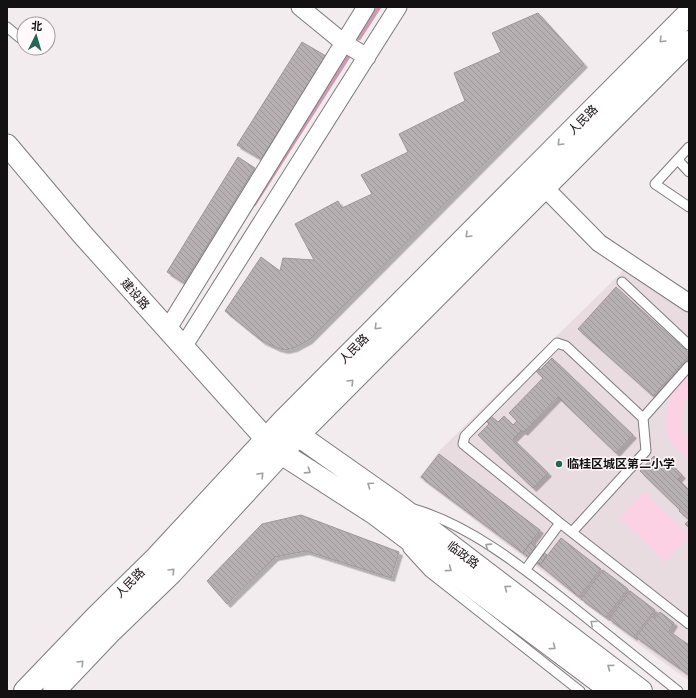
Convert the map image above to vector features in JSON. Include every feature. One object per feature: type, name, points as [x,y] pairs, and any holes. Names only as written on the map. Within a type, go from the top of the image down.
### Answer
[{"type":"main road","name":"人民路","points":[[25,691],[96,617],[274,446],[689,13]]},
{"type":"main road","name":"人民路","points":[[291,428],[545,188],[689,42]]},
{"type":"main road","name":"临政路","points":[[291,428],[396,504],[641,691]]},
{"type":"main road","name":"人民路","points":[[54,691],[111,631],[172,572],[274,446]]},
{"type":"main road","name":"临政路","points":[[274,446],[374,513],[612,691]]},
{"type":"street","points":[[300,7],[344,43],[366,57]]},
{"type":"street","points":[[167,330],[366,7]]},
{"type":"street","points":[[183,347],[398,7]]},
{"type":"street","name":"建设路","points":[[7,145],[82,234],[167,330],[274,446]]},
{"type":"street","points":[[545,188],[599,243],[689,303]]},
{"type":"lane","points":[[7,27],[16,35]]},
{"type":"lane","points":[[689,147],[655,184],[689,207]]},
{"type":"lane","points":[[678,160],[689,172]]},
{"type":"lane","points":[[622,282],[689,345]]},
{"type":"lane","points":[[572,532],[646,451],[643,418],[566,346],[557,343],[465,436],[464,444],[560,523],[689,624]]},
{"type":"lane","points":[[643,418],[689,366]]},
{"type":"lane","points":[[396,504],[433,514],[476,538],[526,569],[678,691]]},
{"type":"lane","points":[[374,513],[429,572],[580,691]]},
{"type":"lane","points":[[526,569],[560,523]]},
{"type":"shaded area","name":"临桂区城区第二小学","points":[[627,267],[689,312],[689,681],[419,478],[440,450]]},
{"type":"shaded area","points":[[689,373],[689,395],[683,407],[681,423],[683,433],[689,442],[689,461],[670,440],[666,426],[666,419],[669,403],[674,389]]},
{"type":"shaded area","points":[[644,492],[689,535],[689,537],[665,562],[619,518]]},
{"type":"building","points":[[538,13],[584,64],[309,340],[294,348],[285,350],[277,348],[262,341],[225,311],[261,257],[280,271],[283,258],[314,260],[295,224],[338,201],[342,208],[372,194],[361,175],[408,152],[399,134],[465,101],[454,73],[501,52],[492,33]]},
{"type":"building","points":[[302,42],[326,56],[261,159],[237,145]]},
{"type":"building","points":[[238,157],[255,168],[184,283],[167,272]]},
{"type":"building","points":[[616,287],[689,353],[689,356],[653,396],[578,329]]},
{"type":"building","points":[[552,358],[633,435],[616,453],[558,397],[524,432],[522,430],[513,439],[548,473],[533,488],[478,435],[489,424],[486,421],[491,416],[498,422],[504,416],[513,425],[517,421],[509,413],[543,378],[535,370],[538,367],[540,370]]},
{"type":"building","points":[[439,454],[540,530],[523,553],[421,477]]},
{"type":"building","points":[[654,456],[667,469],[672,465],[682,475],[678,479],[689,490],[689,520],[640,471]]},
{"type":"building","points":[[301,515],[399,552],[391,578],[306,551],[275,557],[227,604],[207,581],[262,524]]},
{"type":"building","points":[[689,520],[689,528],[685,524]]},
{"type":"building","points":[[561,538],[601,569],[579,597],[540,565]]},
{"type":"building","points":[[531,542],[547,555],[540,565],[523,553]]},
{"type":"building","points":[[603,570],[628,589],[606,617],[581,599]]},
{"type":"building","points":[[630,591],[655,610],[634,637],[609,619]]},
{"type":"building","points":[[660,612],[674,623],[669,631],[689,645],[689,675],[636,637],[652,616],[655,618]]},
{"type":"waterway","points":[[359,38],[379,7]]},
{"type":"waterway","points":[[254,204],[351,52]]},
{"type":"place","name":"临桂区城区第二小学","points":[[559,464]]}]
